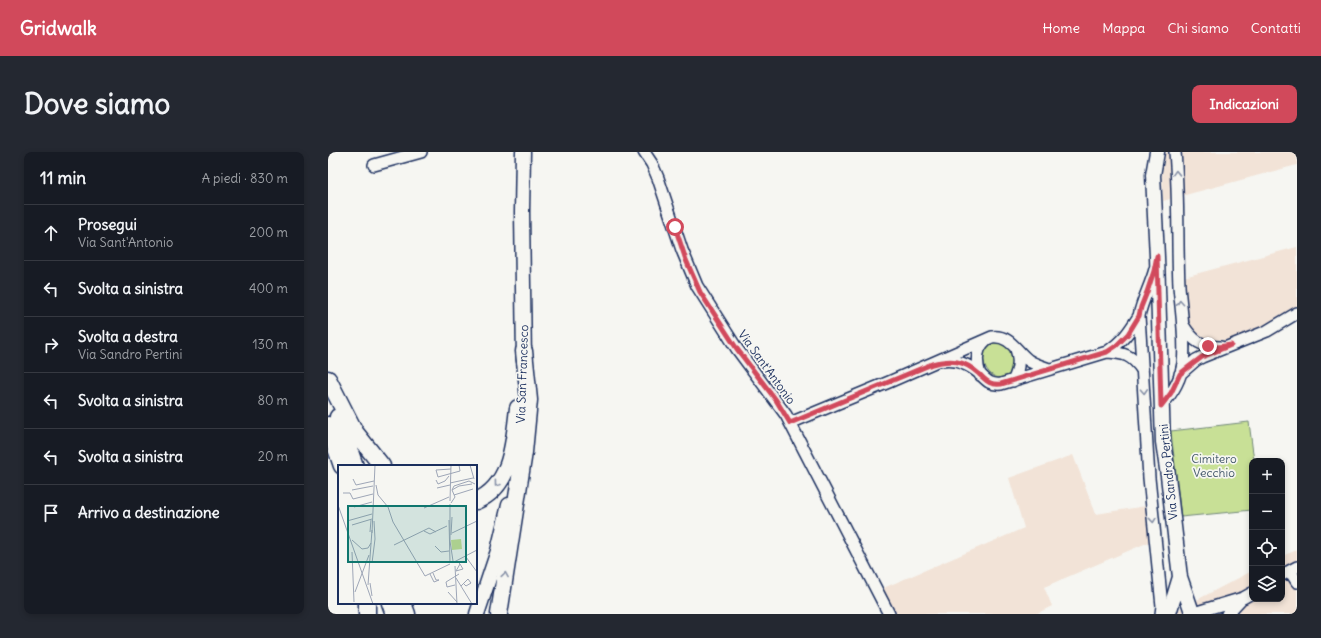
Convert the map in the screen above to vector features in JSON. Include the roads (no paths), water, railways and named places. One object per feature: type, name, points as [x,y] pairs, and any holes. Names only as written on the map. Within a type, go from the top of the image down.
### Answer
[{"type":"highway","points":[[477,500],[485,496],[495,487],[508,464],[516,423],[524,351]]},
{"type":"highway","points":[[499,614],[524,452],[529,400],[524,351]]},
{"type":"highway","points":[[328,379],[355,432],[381,465]]},
{"type":"highway","points":[[328,388],[355,465]]},
{"type":"highway","points":[[328,425],[342,465]]},
{"type":"highway","points":[[390,604],[394,614]]},
{"type":"highway","points":[[403,604],[407,614]]},
{"type":"main road","name":"Via San Francesco","points":[[478,614],[498,551],[513,485],[524,395],[522,212],[523,152]]},
{"type":"main road","points":[[1146,152],[1153,175]]},
{"type":"main road","name":"Via Sandro Pertini","points":[[1157,152],[1153,175],[1163,442],[1180,577],[1195,612]]},
{"type":"main road","name":"Via Sandro Pertini","points":[[1166,614],[1180,577]]},
{"type":"main road","points":[[1166,614],[1182,608],[1195,612]]},
{"type":"street","points":[[374,165],[421,152]]},
{"type":"street","name":"Via Sant'Antonio","points":[[644,152],[652,164],[658,178],[686,260],[700,292],[737,349],[776,400],[790,423],[889,614]]},
{"type":"street","points":[[1161,406],[1171,393],[1180,374],[1184,351],[1179,286],[1175,152]]},
{"type":"street","points":[[1157,256],[1154,271],[1139,316],[1149,478],[1157,560],[1166,614]]},
{"type":"street","points":[[1180,374],[1202,357],[1272,329],[1297,313]]},
{"type":"street","points":[[932,364],[946,361],[960,362],[968,366],[987,382],[1001,384],[1107,352],[1123,340],[1139,316]]},
{"type":"street","points":[[1182,323],[1192,337],[1201,344],[1212,347],[1231,345]]},
{"type":"street","points":[[790,423],[932,364],[988,338],[996,337],[1010,341],[1029,360],[1049,369]]},
{"type":"street","points":[[980,375],[977,364],[977,352],[988,338]]},
{"type":"street","points":[[1013,381],[1019,365],[1019,357],[1015,347]]},
{"type":"street","points":[[1107,352],[1119,353],[1131,357],[1142,370]]},
{"type":"street","points":[[1290,571],[1297,582]]},
{"type":"street","points":[[1195,612],[1248,595]]},
{"type":"street","points":[[1227,614],[1248,595]]},
{"type":"park label","name":"Cimitero Vecchio","points":[[1214,465]]}]
